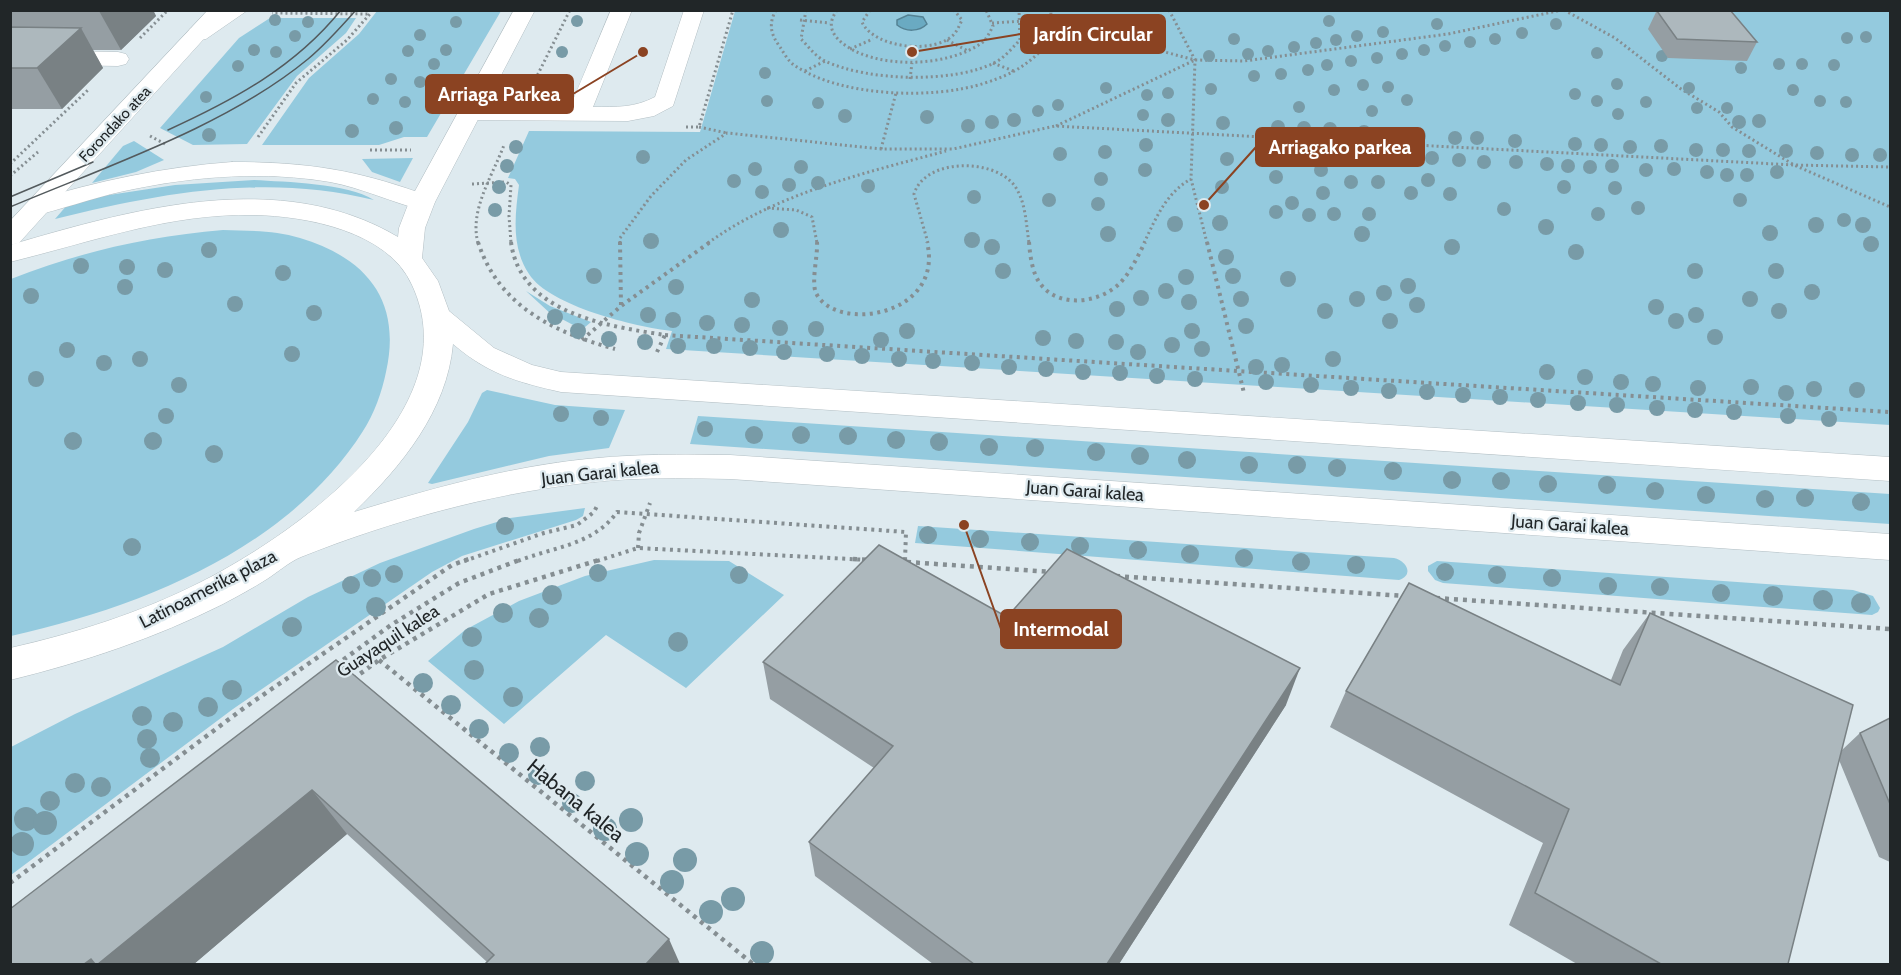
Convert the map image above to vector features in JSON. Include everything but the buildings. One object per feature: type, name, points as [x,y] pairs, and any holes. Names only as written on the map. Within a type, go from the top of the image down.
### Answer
[{"type":"main road","name":"Forondako atea","points":[[10,237],[220,10]]},
{"type":"main road","points":[[198,34],[238,10]]},
{"type":"main road","points":[[409,258],[412,228],[422,202],[525,10]]},
{"type":"main road","points":[[578,114],[622,10]]},
{"type":"main road","points":[[470,113],[628,114],[646,111],[665,100],[694,10]]},
{"type":"main road","points":[[10,57],[118,59]]},
{"type":"main road","points":[[40,206],[86,191],[125,182],[190,173],[255,170],[328,174],[370,183],[422,202]]},
{"type":"main road","name":"Latinoamerika plaza","points":[[10,254],[93,230],[174,213],[253,207],[291,209],[324,215],[375,234],[409,258],[423,277],[439,317],[440,343],[435,367],[420,407],[393,449],[354,493],[289,548],[163,616],[82,646],[10,664]]},
{"type":"main road","points":[[439,317],[484,355],[523,373],[561,382],[1890,469]]},
{"type":"main road","name":"Juan Garai kalea","points":[[289,548],[360,522],[516,483],[583,471],[665,466],[754,468],[1890,547]]},
{"type":"path","points":[[10,164],[168,10]]},
{"type":"path","points":[[570,10],[519,113],[481,199],[476,233],[495,282],[515,303],[544,324],[581,340],[621,306],[718,236],[767,208],[864,173],[1055,126],[1195,60]]},
{"type":"path","points":[[776,10],[770,29],[774,44],[786,58],[804,71],[830,82],[861,89],[896,93],[940,92],[981,85],[1016,72],[1034,61],[1047,49],[1053,36],[1055,23],[1051,10]]},
{"type":"path","points":[[806,10],[800,20],[799,31],[803,42],[825,61],[863,74],[910,79],[955,75],[992,62],[1007,53],[1017,43],[1023,32],[1024,21],[1018,10]]},
{"type":"path","points":[[837,10],[830,23],[832,32],[838,41],[849,50],[877,59],[912,63],[942,59],[968,51],[986,38],[992,23],[986,10]]},
{"type":"path","points":[[870,10],[863,18],[862,26],[866,33],[874,39],[901,46],[933,44],[946,40],[961,27],[962,20],[954,10]]},
{"type":"path","points":[[1169,10],[1195,60],[1191,179],[1244,393]]},
{"type":"path","points":[[1055,23],[1195,60],[1244,61],[1448,34],[1563,10],[1615,38],[1682,89],[1719,112],[1732,127],[1794,165],[1890,207]]},
{"type":"path","points":[[269,12],[370,12]]},
{"type":"path","points":[[254,143],[300,79],[341,47],[361,27],[370,12]]},
{"type":"path","points":[[800,20],[830,23]]},
{"type":"path","points":[[992,23],[1024,21]]},
{"type":"path","points":[[849,50],[874,39]]},
{"type":"path","points":[[946,40],[968,51]]},
{"type":"path","points":[[804,71],[825,61]]},
{"type":"path","points":[[992,62],[1016,72]]},
{"type":"path","points":[[910,79],[912,63]]},
{"type":"path","points":[[880,149],[896,93]]},
{"type":"path","points":[[1055,126],[1794,165],[1890,167]]},
{"type":"path","points":[[699,127],[727,133],[880,149],[953,150]]},
{"type":"path","points":[[145,133],[170,146]]},
{"type":"path","points":[[621,306],[620,238],[651,196],[686,160],[727,133]]},
{"type":"path","points":[[367,150],[502,150]]},
{"type":"path","points":[[767,208],[796,210],[812,217],[816,227],[817,262],[814,284],[817,294],[823,301],[834,308],[852,313],[872,314],[902,305],[919,290],[926,277],[931,259],[914,194],[917,184],[926,175],[939,168],[974,167],[993,171],[1015,184],[1022,201],[1032,263],[1038,282],[1055,296],[1082,300],[1109,294],[1121,282],[1167,199],[1177,186],[1191,179]]},
{"type":"path","points":[[665,335],[1890,412]]},
{"type":"path","points":[[333,668],[391,625],[459,583],[525,558],[587,539],[608,525],[617,512],[906,532],[905,562]]},
{"type":"path","points":[[644,521],[639,533],[638,548],[870,560]]},
{"type":"path","name":"Guayaquil kalea","points":[[345,685],[379,660],[489,594],[638,548]]},
{"type":"path","points":[[894,561],[1059,572]]},
{"type":"path","points":[[1107,576],[1416,597]]},
{"type":"path","points":[[1428,597],[1890,629]]},
{"type":"path","name":"Habana kalea","points":[[379,660],[753,964]]},
{"type":"shaded area","points":[[377,11],[501,11],[427,137],[404,137],[379,145],[262,145],[309,78],[359,34]]},
{"type":"shaded area","points":[[735,11],[1890,11],[1890,425],[666,349],[672,331],[637,325],[594,313],[555,296],[539,285],[529,274],[519,253],[516,219],[519,185],[515,179],[508,178],[529,131],[700,132]]},
{"type":"shaded area","points":[[908,15],[923,17],[927,24],[920,29],[912,30],[897,25],[897,20]]},
{"type":"shaded area","points":[[270,18],[356,18],[346,33],[297,76],[247,144],[193,145],[160,128],[239,38]]},
{"type":"shaded area","points":[[134,141],[164,160],[136,172],[92,183],[123,146]]},
{"type":"shaded area","points":[[413,158],[400,182],[372,172],[362,159]]},
{"type":"shaded area","points":[[254,180],[333,187],[362,194],[374,200],[334,192],[253,187],[174,194],[55,219],[68,204],[96,197],[175,185]]},
{"type":"shaded area","points":[[223,230],[262,231],[300,238],[344,257],[361,270],[374,286],[389,324],[390,347],[382,387],[371,417],[343,459],[308,497],[240,549],[178,582],[145,596],[79,619],[11,636],[11,279],[89,253],[169,236]]},
{"type":"shaded area","points":[[526,291],[550,306],[591,322],[578,333],[574,331],[577,327],[558,317],[554,320],[549,318],[552,315]]},
{"type":"shaded area","points":[[487,390],[555,405],[625,410],[609,448],[549,456],[432,484],[428,483],[468,422],[482,393]]},
{"type":"shaded area","points":[[698,416],[1890,494],[1890,524],[690,444]]},
{"type":"shaded area","points":[[585,508],[583,516],[576,520],[462,556],[432,572],[233,709],[11,875],[11,747],[75,714],[223,647],[308,597],[380,563],[510,518]]},
{"type":"shaded area","points":[[918,526],[1394,558],[1405,565],[1407,572],[1404,578],[1399,580],[915,543]]},
{"type":"shaded area","points":[[654,560],[729,561],[784,595],[686,688],[606,635],[504,724],[428,661],[465,630],[519,601],[585,576]]},
{"type":"shaded area","points":[[1437,561],[1853,590],[1873,596],[1880,608],[1872,615],[1443,583],[1435,580],[1428,571],[1428,566]]},
{"type":"tram line","points":[[168,130],[216,107],[262,80],[304,49],[341,10]]},
{"type":"tram line","points":[[10,207],[165,143],[241,105],[308,59],[356,10]]},
{"type":"tram line","points":[[10,197],[93,162]]},
{"type":"place","name":"Arriaga Parkea","points":[[643,52]]},
{"type":"place","name":"Jardín Circular","points":[[912,52]]},
{"type":"place","name":"Arriagako parkea","points":[[1204,205]]},
{"type":"place","name":"Intermodal","points":[[964,525]]}]
